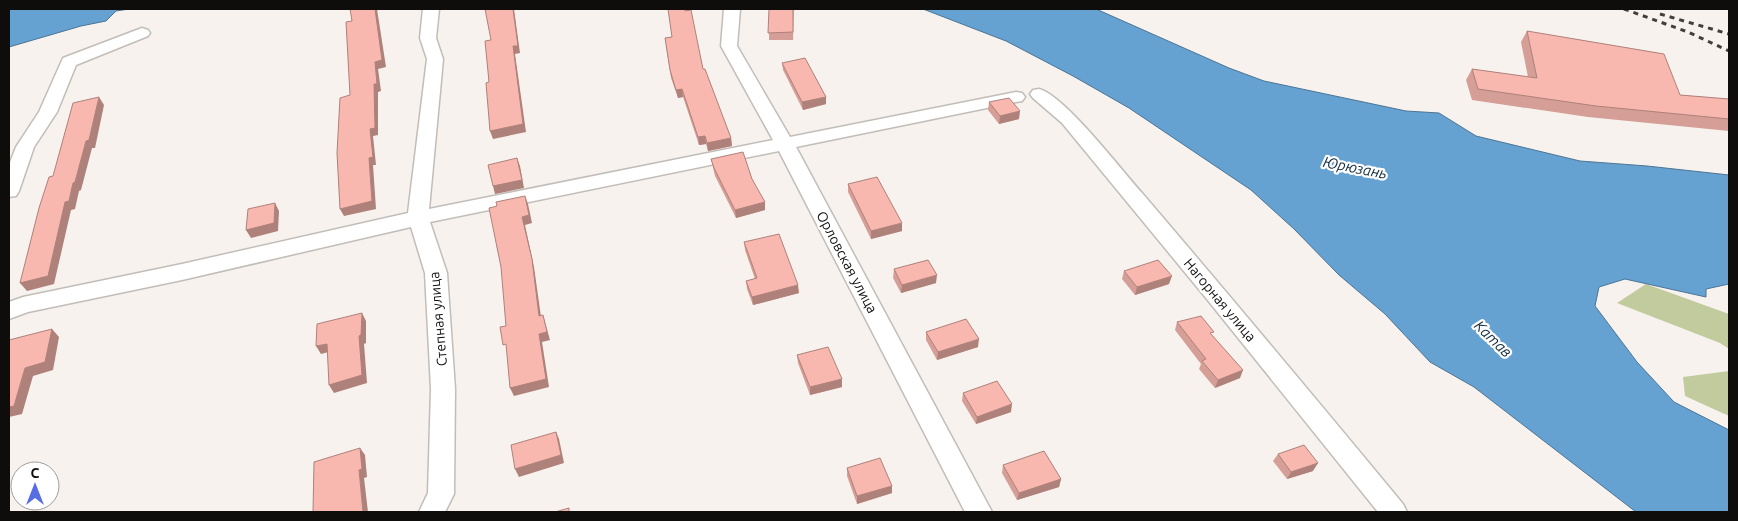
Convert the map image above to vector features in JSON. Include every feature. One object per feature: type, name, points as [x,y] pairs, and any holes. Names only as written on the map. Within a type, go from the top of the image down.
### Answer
[{"type":"street","name":"Степная улица","points":[[432,9],[428,38],[435,59],[418,218],[436,273],[443,390],[441,494],[432,512]]},
{"type":"street","name":"Орловская улица","points":[[732,9],[729,46],[784,143],[979,512]]},
{"type":"street","points":[[9,191],[25,146],[48,112],[68,62],[142,32]]},
{"type":"street","name":"Нагорная улица","points":[[1039,94],[1068,119],[1214,292],[1394,512]]},
{"type":"street","points":[[9,311],[23,305],[182,272],[418,218],[1016,97]]},
{"type":"green space","points":[[1646,284],[1729,314],[1729,349],[1720,343],[1617,303]]},
{"type":"green space","points":[[1729,371],[1729,416],[1685,396],[1683,377]]},
{"type":"water","points":[[9,9],[129,9],[116,11],[106,21],[81,26],[9,47]]},
{"type":"water","points":[[923,9],[1096,9],[1229,68],[1264,81],[1406,111],[1439,113],[1476,136],[1580,161],[1729,175],[1729,284],[1706,289],[1706,297],[1625,279],[1599,287],[1595,306],[1637,362],[1674,402],[1729,430],[1729,512],[1636,512],[1474,387],[1430,362],[1385,314],[1339,275],[1294,229],[1251,190],[1129,108],[1073,76],[1006,41]]},
{"type":"building","points":[[350,9],[375,9],[382,60],[375,62],[377,84],[374,84],[375,128],[370,129],[373,157],[369,158],[372,201],[340,209],[337,153],[340,98],[350,95],[346,22],[352,21]]},
{"type":"building","points":[[485,9],[513,9],[518,46],[513,46],[523,124],[490,131],[486,83],[489,82],[485,41],[491,40]]},
{"type":"building","points":[[668,9],[691,10],[703,69],[705,69],[731,138],[707,143],[705,136],[698,137],[682,89],[676,90],[670,70],[665,38],[672,37]]},
{"type":"building","points":[[769,9],[793,9],[793,32],[768,33]]},
{"type":"building","points":[[1527,31],[1664,54],[1680,95],[1729,99],[1729,119],[1596,106],[1478,89],[1472,69],[1537,78]]},
{"type":"building","points":[[805,58],[826,97],[802,102],[782,63]]},
{"type":"building","points":[[99,97],[89,140],[86,141],[69,201],[65,202],[48,276],[20,283],[39,208],[49,177],[53,176],[73,103]]},
{"type":"building","points":[[1009,98],[1020,111],[1000,116],[989,102]]},
{"type":"building","points":[[743,152],[752,179],[765,202],[735,210],[711,159]]},
{"type":"building","points":[[517,158],[522,180],[493,186],[488,165]]},
{"type":"building","points":[[877,177],[902,223],[871,231],[848,184]]},
{"type":"building","points":[[525,196],[529,215],[522,217],[532,259],[539,316],[543,315],[547,332],[539,334],[546,379],[510,388],[506,344],[503,345],[500,327],[506,326],[501,267],[489,208],[497,206],[496,202]]},
{"type":"building","points":[[275,203],[274,223],[246,230],[248,209]]},
{"type":"building","points":[[779,234],[798,285],[752,297],[746,281],[757,278],[744,242]]},
{"type":"building","points":[[928,260],[937,275],[902,285],[894,269]]},
{"type":"building","points":[[1158,260],[1172,276],[1137,287],[1124,271]]},
{"type":"building","points":[[362,313],[361,335],[359,336],[362,375],[329,385],[327,344],[316,346],[317,324]]},
{"type":"building","points":[[1201,316],[1214,332],[1210,333],[1243,370],[1218,380],[1202,361],[1206,359],[1177,322]]},
{"type":"building","points":[[966,319],[979,339],[938,352],[926,332]]},
{"type":"building","points":[[52,329],[45,362],[25,368],[14,406],[9,407],[9,340]]},
{"type":"building","points":[[828,347],[842,379],[810,387],[797,355]]},
{"type":"building","points":[[997,381],[1012,404],[977,417],[963,393]]},
{"type":"building","points":[[556,432],[561,455],[515,469],[511,445]]},
{"type":"building","points":[[1304,445],[1318,463],[1291,472],[1278,454]]},
{"type":"building","points":[[360,448],[362,469],[359,470],[363,512],[313,512],[314,462]]},
{"type":"building","points":[[1044,451],[1061,479],[1019,493],[1003,465]]},
{"type":"building","points":[[880,458],[892,486],[857,496],[847,468]]},
{"type":"building","points":[[569,508],[569,512],[555,512]]},
{"type":"railway","points":[[1624,9],[1688,32],[1729,51]]},
{"type":"railway","points":[[1660,14],[1729,34]]},
{"type":"water label","name":"Юрюзань","points":[[1355,168]]},
{"type":"water label","name":"Катав","points":[[1493,339]]}]
